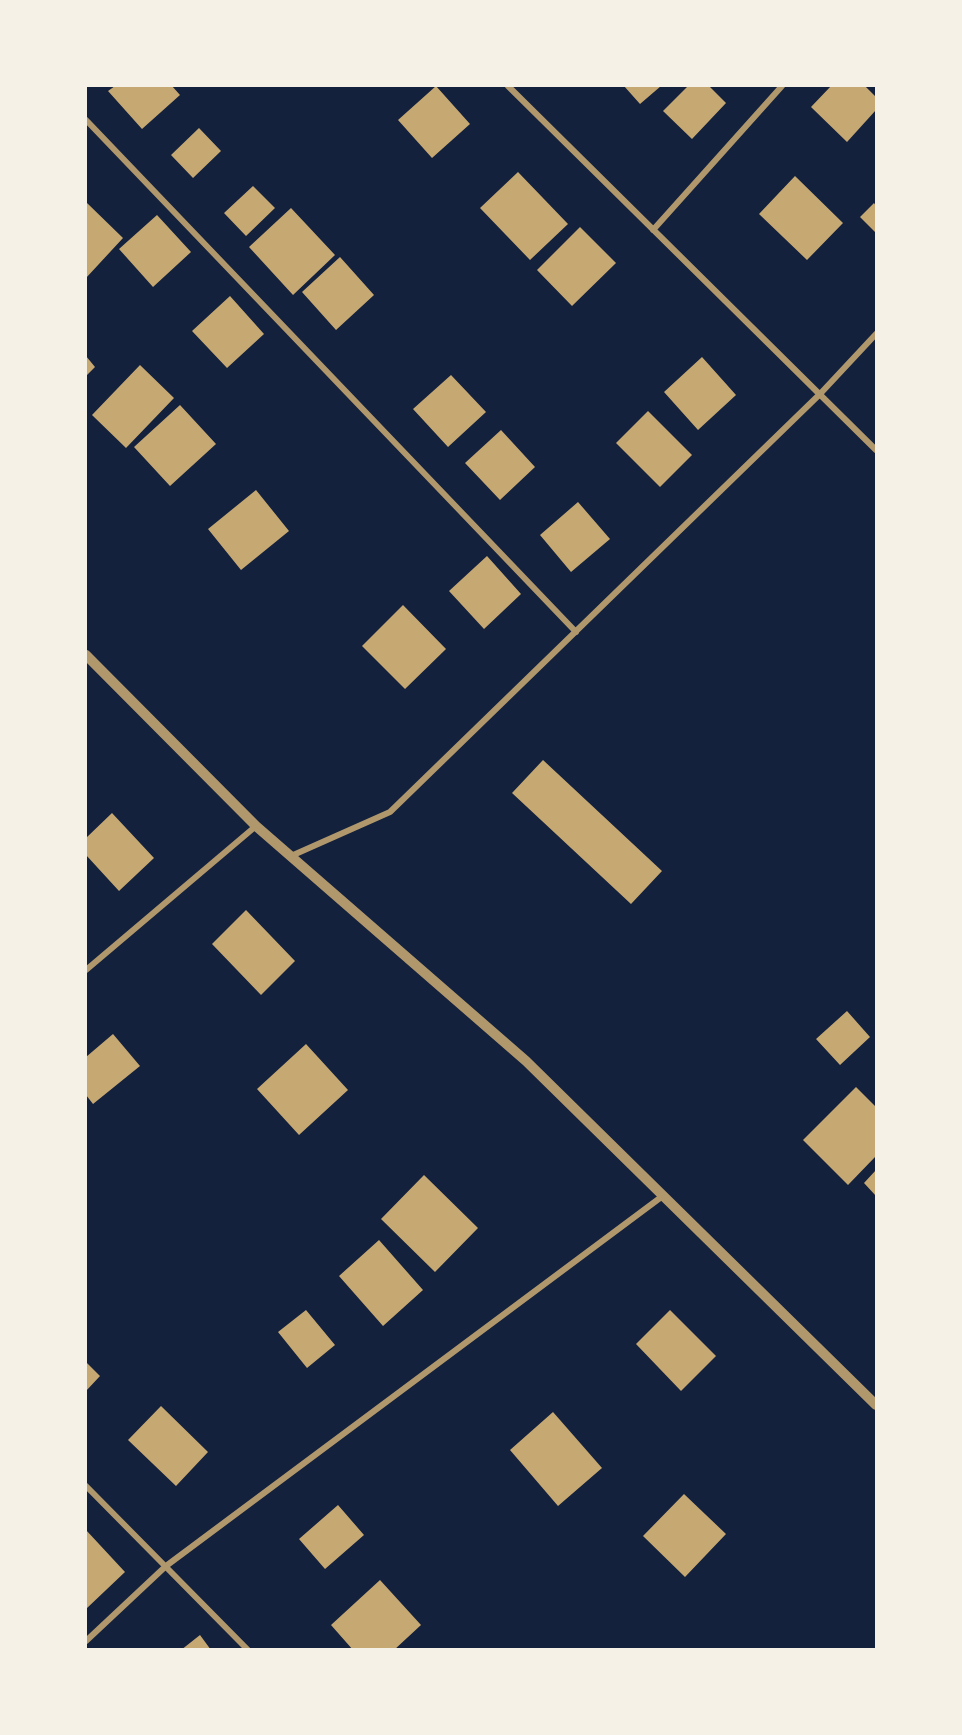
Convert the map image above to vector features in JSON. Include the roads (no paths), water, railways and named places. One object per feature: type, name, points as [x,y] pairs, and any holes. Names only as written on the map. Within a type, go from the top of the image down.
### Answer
[{"type":"street","points":[[508,86],[876,450]]},
{"type":"street","points":[[653,230],[782,86]]},
{"type":"street","points":[[86,120],[576,632]]},
{"type":"street","points":[[291,856],[390,812],[820,394],[876,333]]},
{"type":"street","points":[[86,655],[256,826],[526,1061],[664,1194],[876,1405]]},
{"type":"street","points":[[86,970],[256,826]]},
{"type":"street","points":[[86,1641],[166,1566],[664,1194]]},
{"type":"street","points":[[86,1486],[248,1650]]}]
